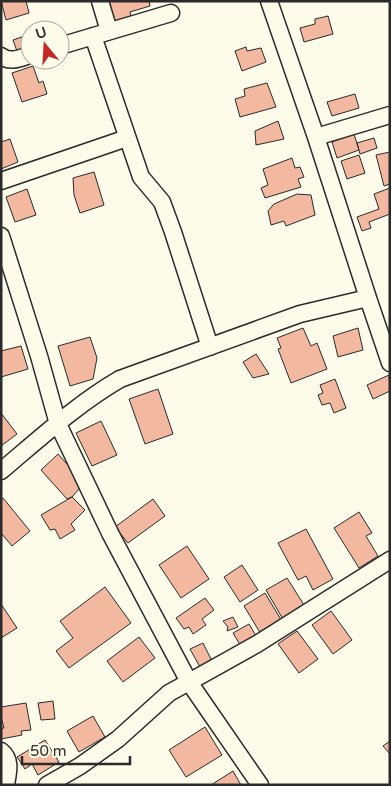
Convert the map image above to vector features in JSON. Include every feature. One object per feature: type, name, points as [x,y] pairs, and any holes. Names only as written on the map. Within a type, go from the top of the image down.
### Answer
[{"type":"street","points":[[100,1],[109,31]]},
{"type":"street","points":[[269,1],[390,362]]},
{"type":"street","points":[[70,43],[171,13]]},
{"type":"street","points":[[93,36],[141,177],[162,202],[210,347]]},
{"type":"street","points":[[1,56],[6,60],[20,58]]},
{"type":"street","points":[[316,137],[390,116]]},
{"type":"street","points":[[1,181],[127,138]]},
{"type":"street","points":[[1,236],[39,356],[58,424],[110,533],[190,682],[260,785]]},
{"type":"street","points":[[1,471],[58,424],[102,390],[120,379],[300,314],[368,298]]},
{"type":"street","points":[[47,785],[80,766],[118,739],[170,693],[257,644],[390,560]]},
{"type":"street","points":[[1,751],[6,755],[9,764],[6,785]]},
{"type":"building","points":[[1,1],[26,1],[29,13],[6,20]]},
{"type":"building","points":[[106,1],[149,1],[150,6],[130,12],[132,19],[113,24]]},
{"type":"building","points":[[328,16],[333,34],[304,42],[300,28],[315,24],[315,19]]},
{"type":"building","points":[[20,38],[20,53],[18,54],[13,40]]},
{"type":"building","points":[[246,47],[247,51],[261,48],[266,62],[242,71],[235,51]]},
{"type":"building","points":[[21,70],[34,70],[39,83],[43,81],[47,94],[22,102],[12,73]]},
{"type":"building","points":[[267,83],[276,107],[240,117],[235,99],[245,96],[244,89]]},
{"type":"building","points":[[355,94],[359,108],[332,116],[327,102]]},
{"type":"building","points":[[278,121],[284,139],[256,145],[255,131]]},
{"type":"building","points":[[354,134],[359,150],[337,158],[332,142]]},
{"type":"building","points":[[374,138],[377,148],[360,154],[357,143]]},
{"type":"building","points":[[10,139],[18,162],[1,169],[1,142]]},
{"type":"building","points":[[390,152],[390,184],[384,186],[376,155]]},
{"type":"building","points":[[359,155],[365,173],[347,179],[341,161]]},
{"type":"building","points":[[292,158],[295,168],[300,167],[304,177],[298,179],[301,187],[265,198],[261,188],[268,185],[263,169]]},
{"type":"building","points":[[94,172],[104,205],[80,213],[74,195],[73,178]]},
{"type":"building","points":[[390,188],[390,214],[369,222],[371,228],[362,231],[357,217],[379,209],[374,194]]},
{"type":"building","points":[[27,189],[36,215],[15,222],[6,197]]},
{"type":"building","points":[[297,194],[311,195],[315,215],[286,226],[284,221],[271,225],[268,211],[274,204]]},
{"type":"building","points":[[303,328],[311,346],[317,343],[327,369],[291,383],[278,349],[281,348],[277,338]]},
{"type":"building","points":[[358,328],[363,350],[338,357],[333,336]]},
{"type":"building","points":[[90,337],[97,358],[93,379],[70,386],[58,346]]},
{"type":"building","points":[[21,346],[28,369],[1,377],[1,351]]},
{"type":"building","points":[[256,354],[269,374],[253,378],[243,362]]},
{"type":"building","points":[[389,375],[390,391],[373,399],[367,385]]},
{"type":"building","points":[[335,379],[346,408],[334,413],[330,403],[322,405],[318,395],[323,393],[320,385]]},
{"type":"building","points":[[158,389],[173,434],[145,444],[129,399]]},
{"type":"building","points":[[1,413],[17,434],[1,446]]},
{"type":"building","points":[[101,421],[117,455],[92,466],[76,433]]},
{"type":"building","points":[[58,454],[84,483],[72,497],[67,499],[41,470]]},
{"type":"building","points":[[72,497],[85,510],[71,524],[75,530],[60,539],[55,529],[50,530],[41,515]]},
{"type":"building","points":[[3,498],[30,531],[12,546],[1,533],[1,499]]},
{"type":"building","points":[[153,499],[165,516],[128,543],[115,527]]},
{"type":"building","points":[[359,512],[372,533],[366,536],[378,556],[359,568],[334,528]]},
{"type":"building","points":[[306,529],[333,579],[313,590],[306,576],[298,580],[278,543]]},
{"type":"building","points":[[187,546],[209,579],[181,598],[159,565]]},
{"type":"building","points":[[242,565],[258,590],[240,602],[224,577]]},
{"type":"building","points":[[287,578],[306,608],[284,621],[266,590]]},
{"type":"building","points":[[105,587],[131,623],[69,668],[56,651],[73,638],[60,621]]},
{"type":"building","points":[[265,593],[283,623],[262,636],[244,606]]},
{"type":"building","points":[[205,598],[214,610],[202,619],[206,625],[193,634],[189,627],[184,629],[176,618]]},
{"type":"building","points":[[1,604],[17,628],[1,638]]},
{"type":"building","points":[[331,611],[352,640],[333,654],[312,625]]},
{"type":"building","points":[[233,617],[238,627],[227,631],[228,627],[223,621]]},
{"type":"building","points":[[249,624],[258,639],[242,648],[233,633]]},
{"type":"building","points":[[297,631],[318,659],[299,673],[278,644]]},
{"type":"building","points":[[139,637],[155,658],[123,682],[107,661]]},
{"type":"building","points":[[203,643],[212,661],[200,667],[190,649]]},
{"type":"building","points":[[53,701],[55,719],[41,720],[38,703]]},
{"type":"building","points":[[26,703],[31,730],[21,731],[22,735],[1,739],[1,728],[4,728],[1,707]]},
{"type":"building","points":[[93,716],[105,737],[79,752],[67,731]]},
{"type":"building","points":[[205,727],[222,755],[186,777],[169,750]]},
{"type":"building","points":[[45,740],[59,762],[38,775],[32,764],[25,769],[17,757]]},
{"type":"building","points":[[390,741],[390,754],[383,746]]},
{"type":"building","points":[[233,771],[241,785],[211,785]]}]
